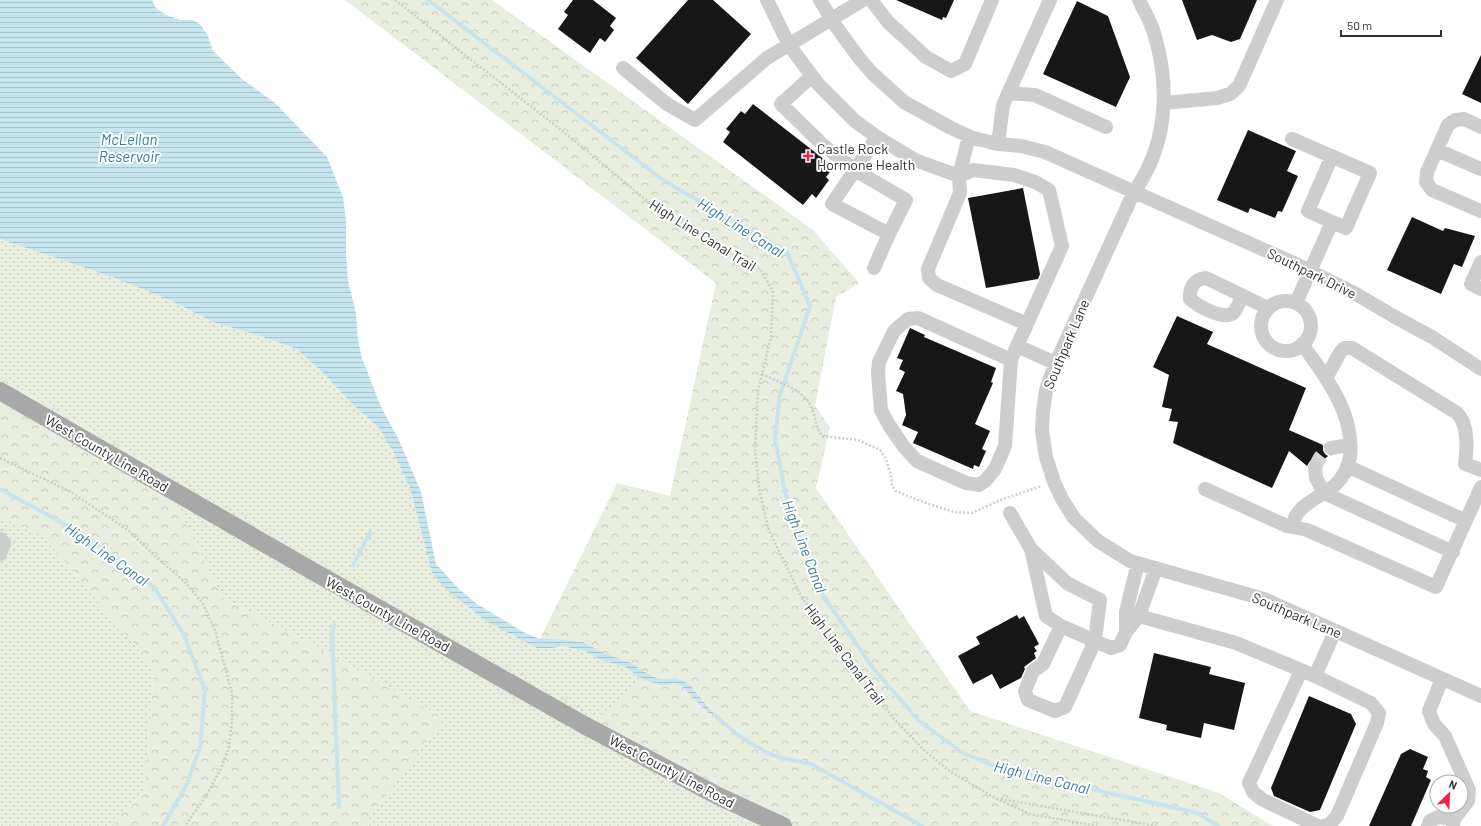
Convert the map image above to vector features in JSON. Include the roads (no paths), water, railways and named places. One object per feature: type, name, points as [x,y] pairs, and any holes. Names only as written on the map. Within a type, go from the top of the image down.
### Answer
[{"type":"main road","name":"West County Line Road","points":[[0,391],[302,566],[584,725],[718,796],[783,826]]},
{"type":"street","points":[[767,0],[789,45],[818,84],[855,121],[877,137],[915,160],[959,176],[973,170],[1014,175],[1035,182],[1049,190],[1062,246],[1011,360],[1005,446],[995,469],[986,480],[979,485],[966,483],[917,461],[904,447],[881,410],[878,373],[879,362],[894,331],[908,319],[918,318],[1011,360]]},
{"type":"street","name":"Southpark Drive","points":[[820,0],[832,20],[859,58],[872,73],[904,102],[921,112],[969,136],[998,144],[1021,146],[1045,152],[1311,271],[1356,294],[1432,337],[1481,369]]},
{"type":"street","points":[[623,68],[667,104],[695,120],[767,58],[863,0]]},
{"type":"street","points":[[871,0],[888,22],[926,57],[951,71],[965,64],[992,0]]},
{"type":"street","points":[[998,144],[1003,105],[1050,0]]},
{"type":"street","name":"Southpark Lane","points":[[1139,0],[1154,32],[1161,60],[1164,76],[1164,103],[1162,118],[1157,146],[1147,170],[1134,191],[1055,364],[1046,390],[1042,431],[1046,457],[1054,482],[1062,499],[1074,518],[1098,541],[1130,561],[1264,599],[1481,696]]},
{"type":"street","points":[[1164,103],[1217,98],[1230,94],[1239,86],[1277,0]]},
{"type":"street","points":[[812,76],[781,104],[823,145],[855,170],[906,200],[874,268]]},
{"type":"street","points":[[1008,93],[1035,94],[1106,127]]},
{"type":"street","points":[[1481,127],[1464,119],[1456,120],[1448,125],[1427,172],[1426,182],[1432,190],[1481,211]]},
{"type":"street","points":[[969,136],[959,176],[960,193],[928,269],[929,278],[937,285],[1027,324]]},
{"type":"street","points":[[877,137],[832,204],[889,234]]},
{"type":"street","points":[[1292,139],[1332,156],[1370,173],[1346,228],[1308,210],[1332,156]]},
{"type":"street","points":[[1437,150],[1481,169]]},
{"type":"street","points":[[1296,303],[1332,222]]},
{"type":"street","points":[[1481,262],[1471,284],[1481,289]]},
{"type":"street","points":[[1242,296],[1268,308]]},
{"type":"street","points":[[1281,301],[1296,303],[1308,314],[1310,330],[1307,338],[1295,349],[1278,349],[1268,343],[1262,332],[1261,323],[1263,315],[1268,308],[1281,301]]},
{"type":"street","points":[[1295,527],[1294,523],[1297,513],[1307,504],[1334,487],[1341,479],[1350,457],[1350,445],[1346,420],[1338,398],[1326,377],[1302,344]]},
{"type":"street","points":[[1017,346],[1055,364]]},
{"type":"street","points":[[1326,377],[1341,351],[1346,348],[1352,348],[1457,413],[1464,423],[1467,449],[1465,464],[1481,470]]},
{"type":"street","points":[[1331,448],[1350,445]]},
{"type":"street","points":[[1347,466],[1466,521]]},
{"type":"street","points":[[1315,468],[1316,478],[1324,493],[1453,552]]},
{"type":"street","points":[[1205,489],[1287,526],[1307,530],[1436,587],[1481,487]]},
{"type":"street","points":[[1010,513],[1031,549],[1067,584],[1100,600],[1095,641],[1065,707],[1054,711],[1028,700],[1025,691],[1033,671],[1042,664],[1061,626]]},
{"type":"street","points":[[0,539],[4,543],[0,554]]},
{"type":"street","points":[[1031,549],[1046,616],[1061,626],[1111,648],[1120,645],[1126,632],[1140,616],[1156,568]]},
{"type":"street","points":[[1126,632],[1126,612],[1138,563]]},
{"type":"street","points":[[1140,616],[1236,643],[1315,676],[1371,703],[1379,712],[1377,723],[1337,816],[1330,824],[1324,826]]},
{"type":"street","points":[[1315,676],[1336,631]]},
{"type":"street","points":[[1301,671],[1250,783],[1253,792],[1263,800],[1318,826]]},
{"type":"street","points":[[1428,826],[1430,821],[1438,817],[1454,822],[1468,801],[1469,790],[1445,736],[1434,724],[1429,711],[1442,679]]},
{"type":"water","name":"McLellan Reservoir","points":[[0,0],[152,0],[156,8],[166,15],[181,20],[193,20],[200,24],[208,36],[213,51],[242,79],[275,103],[327,157],[343,197],[346,221],[348,281],[356,313],[358,340],[362,358],[381,407],[398,438],[421,492],[436,564],[459,589],[477,604],[525,633],[540,639],[583,642],[600,651],[631,663],[653,677],[683,680],[690,685],[716,716],[707,712],[682,687],[675,683],[662,686],[642,679],[625,667],[601,660],[584,651],[563,646],[537,648],[486,621],[447,590],[432,573],[410,488],[393,452],[379,428],[349,401],[325,375],[297,349],[213,322],[174,302],[115,278],[0,239]]},
{"type":"waterway","name":"High Line Canal","points":[[428,0],[663,180],[787,252],[810,306],[780,395],[775,438],[785,492],[798,534],[824,597],[873,668],[919,721],[963,753],[1002,769],[1198,813],[1218,826]]},
{"type":"waterway","name":"High Line Canal","points":[[0,489],[83,534],[155,588],[184,635],[205,690],[200,747],[187,784],[163,826]]},
{"type":"waterway","points":[[353,565],[370,533]]},
{"type":"waterway","points":[[334,625],[332,634],[339,807]]},
{"type":"waterway","points":[[716,716],[736,734],[767,753],[782,758],[811,764],[922,826]]},
{"type":"tunnel","points":[[1315,468],[1321,456],[1331,448]]},
{"type":"place","name":"Castle Rock Hormone Health","points":[[808,156]]}]
